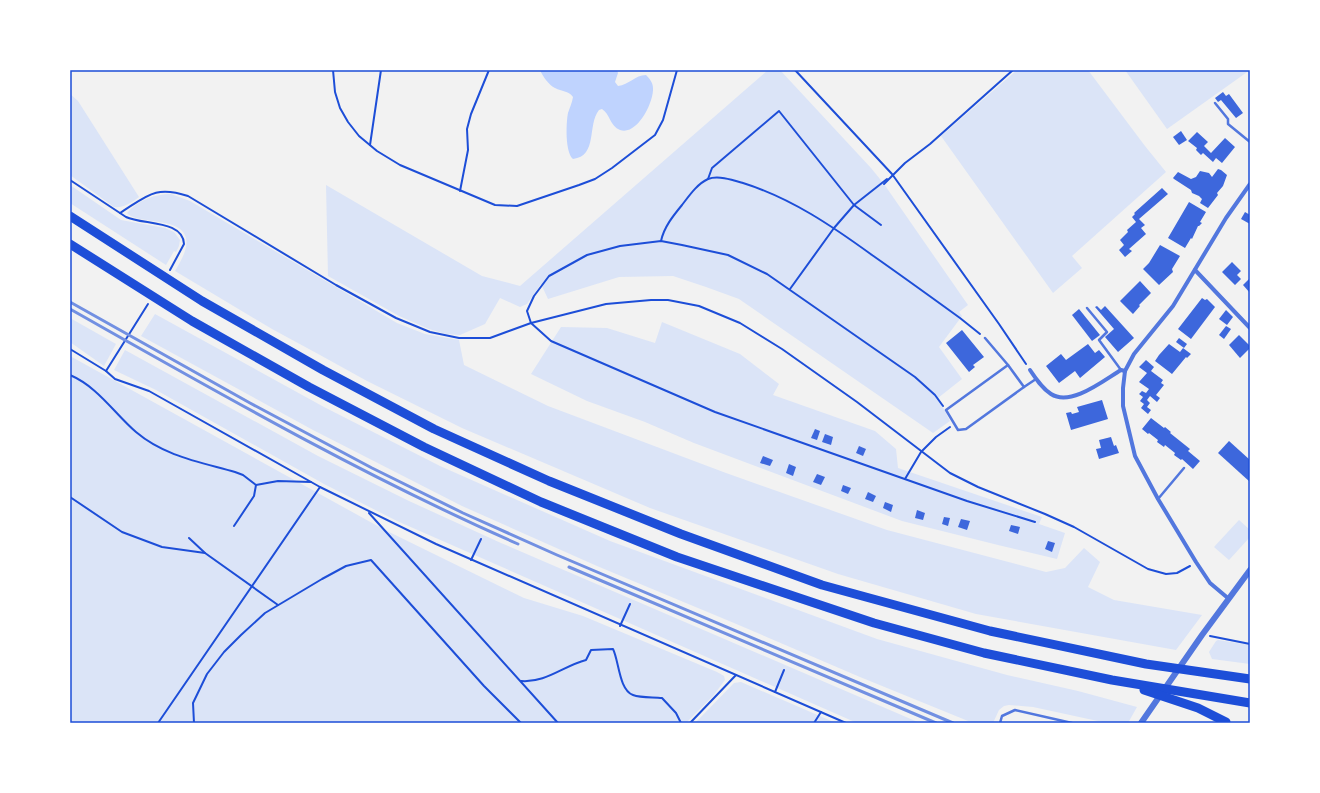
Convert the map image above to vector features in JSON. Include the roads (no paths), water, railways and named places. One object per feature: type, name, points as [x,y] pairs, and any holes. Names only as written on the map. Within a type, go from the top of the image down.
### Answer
[{"type":"highway","points":[[70,216],[202,301],[323,370],[434,429],[549,481],[681,534],[822,585],[990,631],[1146,664],[1250,679]]},
{"type":"highway","points":[[70,244],[192,321],[310,387],[424,447],[541,502],[677,557],[874,623],[984,653],[1112,680],[1250,703]]},
{"type":"highway","points":[[1112,680],[1198,708],[1227,723]]},
{"type":"street","points":[[1030,370],[1036,379],[1052,394],[1062,398],[1084,392],[1123,370],[1173,306],[1226,218],[1250,184]]},
{"type":"street","points":[[1194,270],[1250,328]]},
{"type":"street","points":[[1123,370],[1123,406],[1134,456],[1196,562],[1210,583],[1228,599]]},
{"type":"street","points":[[1143,721],[1201,636],[1250,570]]},
{"type":"lane","points":[[1215,103],[1228,119],[1228,124],[1250,142]]},
{"type":"lane","points":[[1087,308],[1107,332],[1099,340],[1123,370]]},
{"type":"lane","points":[[985,338],[1024,387]]},
{"type":"lane","points":[[1008,365],[946,410],[958,430],[966,429],[1036,379]]},
{"type":"lane","points":[[1158,499],[1184,468]]},
{"type":"lane","points":[[1000,723],[1002,716],[1015,710],[1072,723]]},
{"type":"water","points":[[540,70],[617,70],[618,73],[615,82],[618,86],[642,75],[646,75],[652,84],[653,94],[647,109],[638,123],[632,128],[626,130],[620,130],[614,126],[605,111],[602,109],[599,110],[595,116],[591,139],[586,152],[581,157],[573,159],[570,155],[567,144],[567,123],[568,113],[573,97],[567,92],[553,87],[544,78]]},
{"type":"railway","points":[[70,302],[250,403],[372,468],[463,513],[557,555],[953,723]]},
{"type":"railway","points":[[70,309],[235,402],[347,462],[460,518],[518,544]]},
{"type":"railway","points":[[569,567],[936,723]]}]
